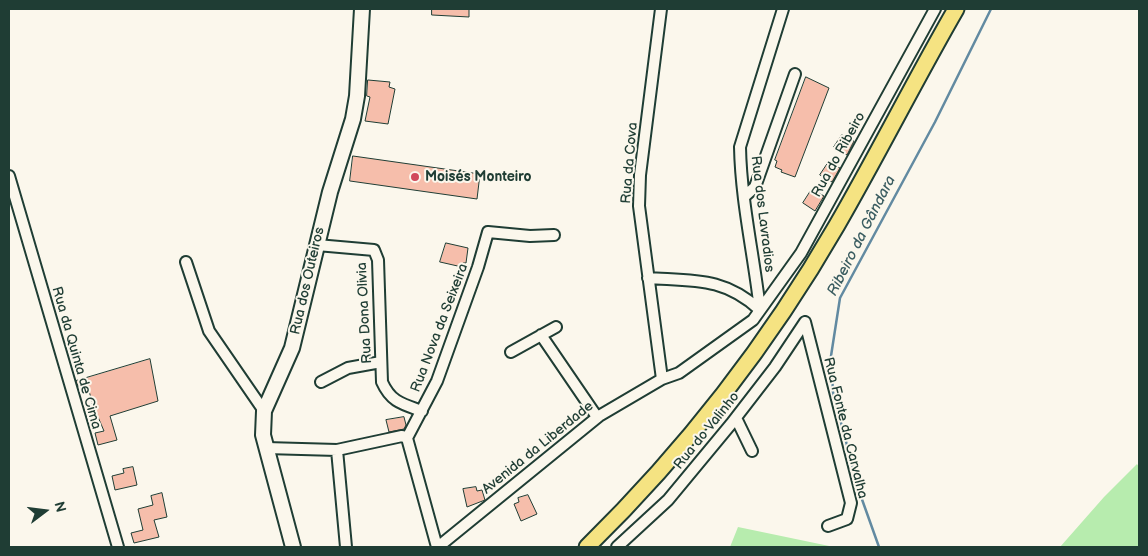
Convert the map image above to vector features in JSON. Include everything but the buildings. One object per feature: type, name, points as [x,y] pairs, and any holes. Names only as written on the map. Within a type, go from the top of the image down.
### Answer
[{"type":"main road","points":[[587,547],[676,455],[759,348],[837,226],[956,9]]},
{"type":"street","name":"Rua dos Outeiros","points":[[293,547],[266,448],[262,427],[264,411],[292,348],[316,245],[353,120],[357,96],[362,9]]},
{"type":"street","name":"Rua da Cova","points":[[662,9],[640,175],[639,206],[662,379]]},
{"type":"street","name":"Rua dos Lavradios","points":[[760,310],[740,147],[783,9]]},
{"type":"street","name":"Rua do Ribeiro","points":[[662,379],[679,373],[753,320],[801,253],[935,9]]},
{"type":"street","points":[[745,196],[755,187],[796,74]]},
{"type":"street","name":"Rua da Quinta de Cima","points":[[9,176],[118,547]]},
{"type":"street","name":"Rua Nova da Seixeira","points":[[407,438],[437,381],[478,267],[488,232],[530,236],[554,235]]},
{"type":"street","name":"Rua Dona Olivia","points":[[316,245],[367,248],[376,253],[382,382],[388,395],[401,404],[422,411]]},
{"type":"street","points":[[186,262],[209,331],[264,411]]},
{"type":"street","points":[[648,278],[708,282],[731,288],[760,310]]},
{"type":"street","name":"Rua do Valinho","points":[[617,547],[668,500],[775,368],[805,322]]},
{"type":"street","name":"Rua Fonte da Carvalha","points":[[805,322],[851,503],[847,520],[828,526]]},
{"type":"street","points":[[511,352],[556,327]]},
{"type":"street","points":[[541,336],[597,417]]},
{"type":"street","points":[[321,382],[348,368],[381,362]]},
{"type":"street","name":"Avenida da Liberdade","points":[[438,547],[597,417],[662,379]]},
{"type":"street","points":[[736,418],[752,451]]},
{"type":"street","points":[[266,448],[337,450],[402,436],[407,438],[438,547]]},
{"type":"street","points":[[337,450],[346,547]]},
{"type":"green space","points":[[1137,464],[1139,467],[1139,547],[1060,547],[1104,497]]},
{"type":"green space","points":[[738,527],[834,547],[730,547]]},
{"type":"waterway","name":"Ribeiro da Gândara","points":[[879,547],[859,491],[833,392],[831,356],[840,298],[935,122],[991,9]]},
{"type":"place","name":"Moisés Monteiro","points":[[415,177]]}]
